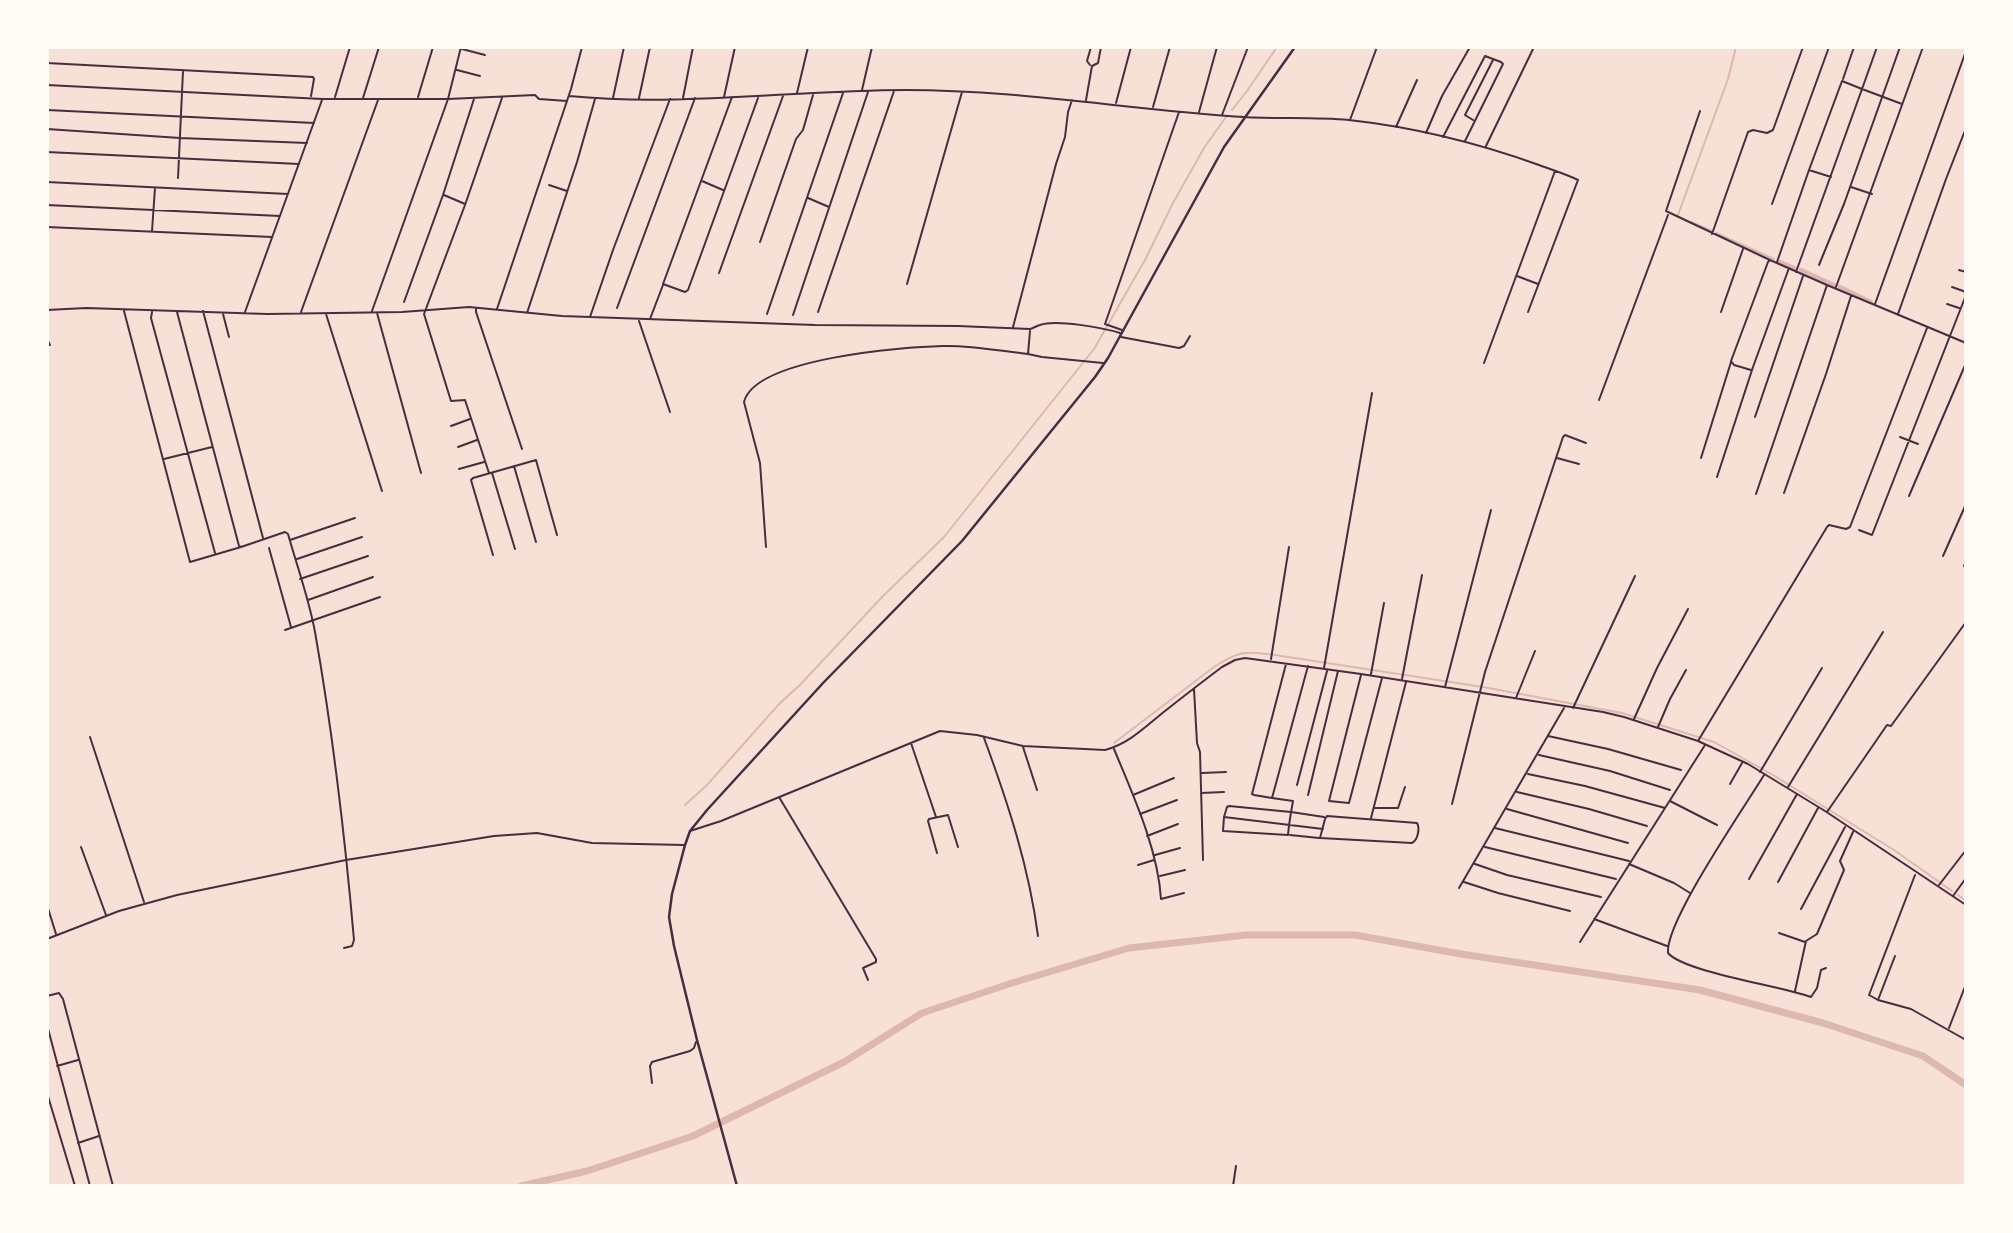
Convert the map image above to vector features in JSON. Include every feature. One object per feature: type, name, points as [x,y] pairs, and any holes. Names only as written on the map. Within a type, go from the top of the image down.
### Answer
[{"type":"highway","points":[[737,1186],[697,1040],[669,916],[672,894],[690,831],[824,681],[962,541],[1104,363],[1213,165],[1295,47]]},
{"type":"street","points":[[335,99],[350,47]]},
{"type":"street","points":[[363,99],[379,47]]},
{"type":"street","points":[[417,99],[433,47]]},
{"type":"street","points":[[496,310],[569,96],[582,47]]},
{"type":"street","points":[[613,99],[624,47]]},
{"type":"street","points":[[639,99],[650,47]]},
{"type":"street","points":[[683,98],[693,47]]},
{"type":"street","points":[[724,97],[735,47]]},
{"type":"street","points":[[797,94],[808,47]]},
{"type":"street","points":[[862,91],[872,47]]},
{"type":"street","points":[[1091,47],[1087,61],[1092,66]]},
{"type":"street","points":[[1092,66],[1098,63],[1101,47]]},
{"type":"street","points":[[1116,104],[1131,47]]},
{"type":"street","points":[[1152,108],[1170,47]]},
{"type":"street","points":[[1199,113],[1217,47]]},
{"type":"street","points":[[1223,116],[1248,47]]},
{"type":"street","points":[[1350,121],[1377,47]]},
{"type":"street","points":[[1426,133],[1441,96],[1470,47]]},
{"type":"street","points":[[1485,147],[1534,47]]},
{"type":"street","points":[[1712,234],[1748,132],[1753,130],[1767,133],[1773,130],[1803,47]]},
{"type":"street","points":[[1772,204],[1829,47]]},
{"type":"street","points":[[1776,263],[1854,47]]},
{"type":"street","points":[[1796,272],[1877,47]]},
{"type":"street","points":[[1819,265],[1900,47]]},
{"type":"street","points":[[1836,288],[1923,47]]},
{"type":"street","points":[[371,312],[448,99],[461,48],[485,55]]},
{"type":"street","points":[[1875,305],[1966,51]]},
{"type":"street","points":[[1443,137],[1484,57],[1493,59],[1503,64],[1465,142]]},
{"type":"street","points":[[1475,121],[1465,115],[1493,59]]},
{"type":"street","points":[[47,63],[313,77],[311,98]]},
{"type":"street","points":[[1086,101],[1092,66]]},
{"type":"street","points":[[456,69],[480,76]]},
{"type":"street","points":[[178,178],[183,70]]},
{"type":"street","points":[[1396,127],[1417,80]]},
{"type":"street","points":[[1842,81],[1903,104]]},
{"type":"street","points":[[47,85],[322,99],[448,99],[535,95],[539,99],[567,101]]},
{"type":"street","points":[[569,96],[670,99],[895,90],[962,91],[1223,116],[1350,121],[1426,133],[1485,147],[1577,180],[1528,312]]},
{"type":"street","points":[[818,312],[895,90]]},
{"type":"street","points":[[793,315],[869,91]]},
{"type":"street","points":[[907,284],[962,91]]},
{"type":"street","points":[[767,314],[843,92]]},
{"type":"street","points":[[760,242],[796,139],[803,131],[814,94]]},
{"type":"street","points":[[719,273],[783,95]]},
{"type":"street","points":[[503,97],[424,313],[451,401],[465,400],[515,549]]},
{"type":"street","points":[[617,308],[696,97]]},
{"type":"street","points":[[650,319],[732,97]]},
{"type":"street","points":[[663,284],[688,291],[758,97]]},
{"type":"street","points":[[404,302],[475,98]]},
{"type":"street","points":[[527,313],[595,98]]},
{"type":"street","points":[[245,313],[322,99]]},
{"type":"street","points":[[301,313],[378,99]]},
{"type":"street","points":[[590,317],[670,99]]},
{"type":"street","points":[[1012,328],[1065,137],[1072,100]]},
{"type":"street","points":[[47,110],[314,123]]},
{"type":"street","points":[[1107,328],[1105,323],[1179,111]]},
{"type":"street","points":[[1700,111],[1665,210],[1668,214],[1769,261],[1966,343]]},
{"type":"street","points":[[1898,316],[1966,128]]},
{"type":"street","points":[[47,129],[180,138],[307,142]]},
{"type":"street","points":[[946,150],[950,151]]},
{"type":"street","points":[[47,152],[299,163]]},
{"type":"street","points":[[1809,170],[1830,177]]},
{"type":"street","points":[[1484,363],[1555,171]]},
{"type":"street","points":[[701,181],[723,190]]},
{"type":"street","points":[[47,182],[288,194]]},
{"type":"street","points":[[549,184],[567,191]]},
{"type":"street","points":[[152,232],[155,187]]},
{"type":"street","points":[[1850,187],[1872,194]]},
{"type":"street","points":[[443,195],[465,205]]},
{"type":"street","points":[[807,198],[830,208]]},
{"type":"street","points":[[47,205],[280,216]]},
{"type":"street","points":[[1599,400],[1668,214]]},
{"type":"street","points":[[47,227],[273,237]]},
{"type":"street","points":[[1721,312],[1743,248]]},
{"type":"street","points":[[1701,458],[1731,361],[1769,261]]},
{"type":"street","points":[[1717,477],[1789,268]]},
{"type":"street","points":[[1959,270],[1966,272]]},
{"type":"street","points":[[1755,417],[1803,275]]},
{"type":"street","points":[[1516,276],[1539,284]]},
{"type":"street","points":[[1756,494],[1827,285]]},
{"type":"street","points":[[1859,530],[1872,535],[1950,336],[1966,294],[1952,287]]},
{"type":"street","points":[[1784,493],[1851,295]]},
{"type":"street","points":[[1947,304],[1960,309]]},
{"type":"street","points":[[47,310],[69,308],[326,313],[477,308],[590,317],[816,325],[1034,329],[1040,324],[1053,324],[1107,328],[1180,348],[1190,336]]},
{"type":"street","points":[[477,308],[476,312],[522,449]]},
{"type":"street","points":[[124,310],[190,562],[288,534],[312,621],[338,791],[354,940],[352,946],[344,948]]},
{"type":"street","points":[[152,311],[151,318],[215,554]]},
{"type":"street","points":[[177,311],[241,547]]},
{"type":"street","points":[[203,311],[264,539]]},
{"type":"street","points":[[223,312],[229,337]]},
{"type":"street","points":[[377,312],[421,473]]},
{"type":"street","points":[[326,313],[382,491]]},
{"type":"street","points":[[638,318],[670,412]]},
{"type":"street","points":[[1698,741],[1827,527],[1850,527],[1927,328]]},
{"type":"street","points":[[1028,354],[1030,329]]},
{"type":"street","points":[[47,339],[50,345]]},
{"type":"street","points":[[766,547],[760,464],[744,402],[746,393],[781,371],[832,357],[945,346],[1104,363]]},
{"type":"street","points":[[1731,361],[1734,365],[1752,370]]},
{"type":"street","points":[[1909,496],[1966,363]]},
{"type":"street","points":[[1297,785],[1325,668],[1372,393]]},
{"type":"street","points":[[451,426],[471,419]]},
{"type":"street","points":[[1452,804],[1480,689],[1556,457],[1564,436],[1586,443]]},
{"type":"street","points":[[1900,437],[1918,444]]},
{"type":"street","points":[[458,447],[478,440]]},
{"type":"street","points":[[164,459],[213,447]]},
{"type":"street","points":[[1556,457],[1578,464]]},
{"type":"street","points":[[493,555],[471,480],[473,478],[536,460],[557,534]]},
{"type":"street","points":[[459,469],[485,461]]},
{"type":"street","points":[[514,466],[536,542]]},
{"type":"street","points":[[1943,556],[1966,504]]},
{"type":"street","points":[[1446,686],[1491,510]]},
{"type":"street","points":[[290,540],[355,518]]},
{"type":"street","points":[[295,560],[362,537]]},
{"type":"street","points":[[1270,660],[1289,547]]},
{"type":"street","points":[[269,548],[291,628]]},
{"type":"street","points":[[300,579],[368,556]]},
{"type":"street","points":[[1964,566],[1966,561]]},
{"type":"street","points":[[1402,680],[1422,575]]},
{"type":"street","points":[[1573,708],[1634,576]]},
{"type":"street","points":[[306,600],[373,577]]},
{"type":"street","points":[[285,630],[380,597]]},
{"type":"street","points":[[1371,672],[1384,603]]},
{"type":"street","points":[[1633,720],[1688,609]]},
{"type":"street","points":[[1826,812],[1886,725],[1891,726],[1966,622]]},
{"type":"street","points":[[1787,788],[1883,632]]},
{"type":"street","points":[[1516,698],[1535,651]]},
{"type":"street","points":[[690,831],[721,821],[940,731],[1023,746],[1105,750],[1113,748],[1131,738],[1222,667],[1234,660],[1245,658],[1361,674],[1371,672],[1382,677],[1406,681],[1480,689],[1564,707],[1603,712],[1698,741],[1743,762],[1797,794],[1966,905]]},
{"type":"street","points":[[1287,663],[1252,794],[1293,801],[1288,835]]},
{"type":"street","points":[[1272,798],[1308,666]]},
{"type":"street","points":[[1760,772],[1822,668]]},
{"type":"street","points":[[1308,795],[1338,670]]},
{"type":"street","points":[[1657,728],[1686,670]]},
{"type":"street","points":[[1361,674],[1329,801],[1349,803],[1382,677]]},
{"type":"street","points":[[1371,818],[1406,681]]},
{"type":"street","points":[[1194,688],[1203,860]]},
{"type":"street","points":[[1459,888],[1564,707]]},
{"type":"street","points":[[1547,736],[1608,749],[1681,770]]},
{"type":"street","points":[[90,737],[145,903]]},
{"type":"street","points":[[984,737],[1019,841],[1038,936]]},
{"type":"street","points":[[910,742],[936,817]]},
{"type":"street","points":[[1580,942],[1705,744]]},
{"type":"street","points":[[1023,746],[1037,790]]},
{"type":"street","points":[[1113,748],[1140,814],[1160,876],[1161,898],[1184,893]]},
{"type":"street","points":[[1538,754],[1610,771],[1670,790]]},
{"type":"street","points":[[1730,784],[1743,762]]},
{"type":"street","points":[[1200,773],[1226,772]]},
{"type":"street","points":[[1527,773],[1665,808]]},
{"type":"street","points":[[1765,775],[1691,893],[1668,946],[1668,953],[1672,958],[1698,969],[1813,996],[1821,970],[1826,968]]},
{"type":"street","points":[[1132,796],[1174,778]]},
{"type":"street","points":[[1374,808],[1399,807],[1405,787]]},
{"type":"street","points":[[1201,793],[1224,792]]},
{"type":"street","points":[[1516,792],[1647,826]]},
{"type":"street","points":[[1749,879],[1797,794]]},
{"type":"street","points":[[779,796],[876,959],[876,962],[863,968],[868,979]]},
{"type":"street","points":[[1140,814],[1177,800]]},
{"type":"street","points":[[1669,801],[1717,825]]},
{"type":"street","points":[[1228,806],[1325,817],[1417,822],[1419,826],[1416,841],[1412,844],[1226,832],[1223,829],[1228,806]]},
{"type":"street","points":[[1778,882],[1818,807]]},
{"type":"street","points":[[1506,809],[1628,843]]},
{"type":"street","points":[[937,853],[928,821],[936,817],[948,815],[958,847]]},
{"type":"street","points":[[1224,817],[1323,829]]},
{"type":"street","points":[[1320,838],[1325,817]]},
{"type":"street","points":[[1147,836],[1178,824]]},
{"type":"street","points":[[1801,909],[1846,826]]},
{"type":"street","points":[[1494,828],[1630,863],[1691,893]]},
{"type":"street","points":[[1795,991],[1806,942],[1817,934],[1844,870],[1840,861],[1854,831]]},
{"type":"street","points":[[47,939],[145,903],[346,860],[529,832],[592,843],[685,845]]},
{"type":"street","points":[[1484,846],[1616,880]]},
{"type":"street","points":[[81,847],[106,916]]},
{"type":"street","points":[[1138,865],[1181,848]]},
{"type":"street","points":[[1938,887],[1966,850]]},
{"type":"street","points":[[1474,863],[1601,897]]},
{"type":"street","points":[[1160,876],[1185,870]]},
{"type":"street","points":[[1916,873],[1869,995],[1911,1009],[1966,1040]]},
{"type":"street","points":[[1953,896],[1966,878]]},
{"type":"street","points":[[1463,882],[1570,911]]},
{"type":"street","points":[[47,905],[57,936]]},
{"type":"street","points":[[1594,919],[1668,946]]},
{"type":"street","points":[[1779,933],[1806,942]]},
{"type":"street","points":[[1878,1000],[1895,956]]},
{"type":"street","points":[[1948,1029],[1966,984]]},
{"type":"street","points":[[47,996],[59,993],[62,995],[113,1186]]},
{"type":"street","points":[[47,1026],[90,1186]]},
{"type":"street","points":[[652,1083],[652,1062],[690,1051],[697,1040]]},
{"type":"street","points":[[57,1066],[79,1060]]},
{"type":"street","points":[[47,1093],[75,1186]]},
{"type":"street","points":[[78,1143],[100,1136]]},
{"type":"street","points":[[1233,1186],[1236,1166]]},
{"type":"waterway","points":[[1232,110],[1277,47]]},
{"type":"waterway","points":[[1678,215],[1728,79],[1736,47]]},
{"type":"waterway","points":[[685,805],[707,785],[780,703],[883,596],[944,537],[1094,349],[1204,148],[1226,117]]},
{"type":"waterway","points":[[1691,222],[1712,231]]},
{"type":"waterway","points":[[1716,233],[1774,259]]},
{"type":"waterway","points":[[1780,262],[1794,268]]},
{"type":"waterway","points":[[1801,270],[1834,285]]},
{"type":"waterway","points":[[1840,287],[1871,302]]},
{"type":"waterway","points":[[1114,743],[1214,667],[1243,653],[1275,655],[1483,687],[1622,713],[1714,742],[1894,850],[1952,891]]},
{"type":"waterway","points":[[1958,895],[1966,901]]},
{"type":"waterway","points":[[521,1186],[587,1171],[693,1136],[844,1062],[922,1013],[1129,948],[1246,935],[1355,935],[1700,990],[1823,1023],[1923,1056],[1966,1085]]}]
